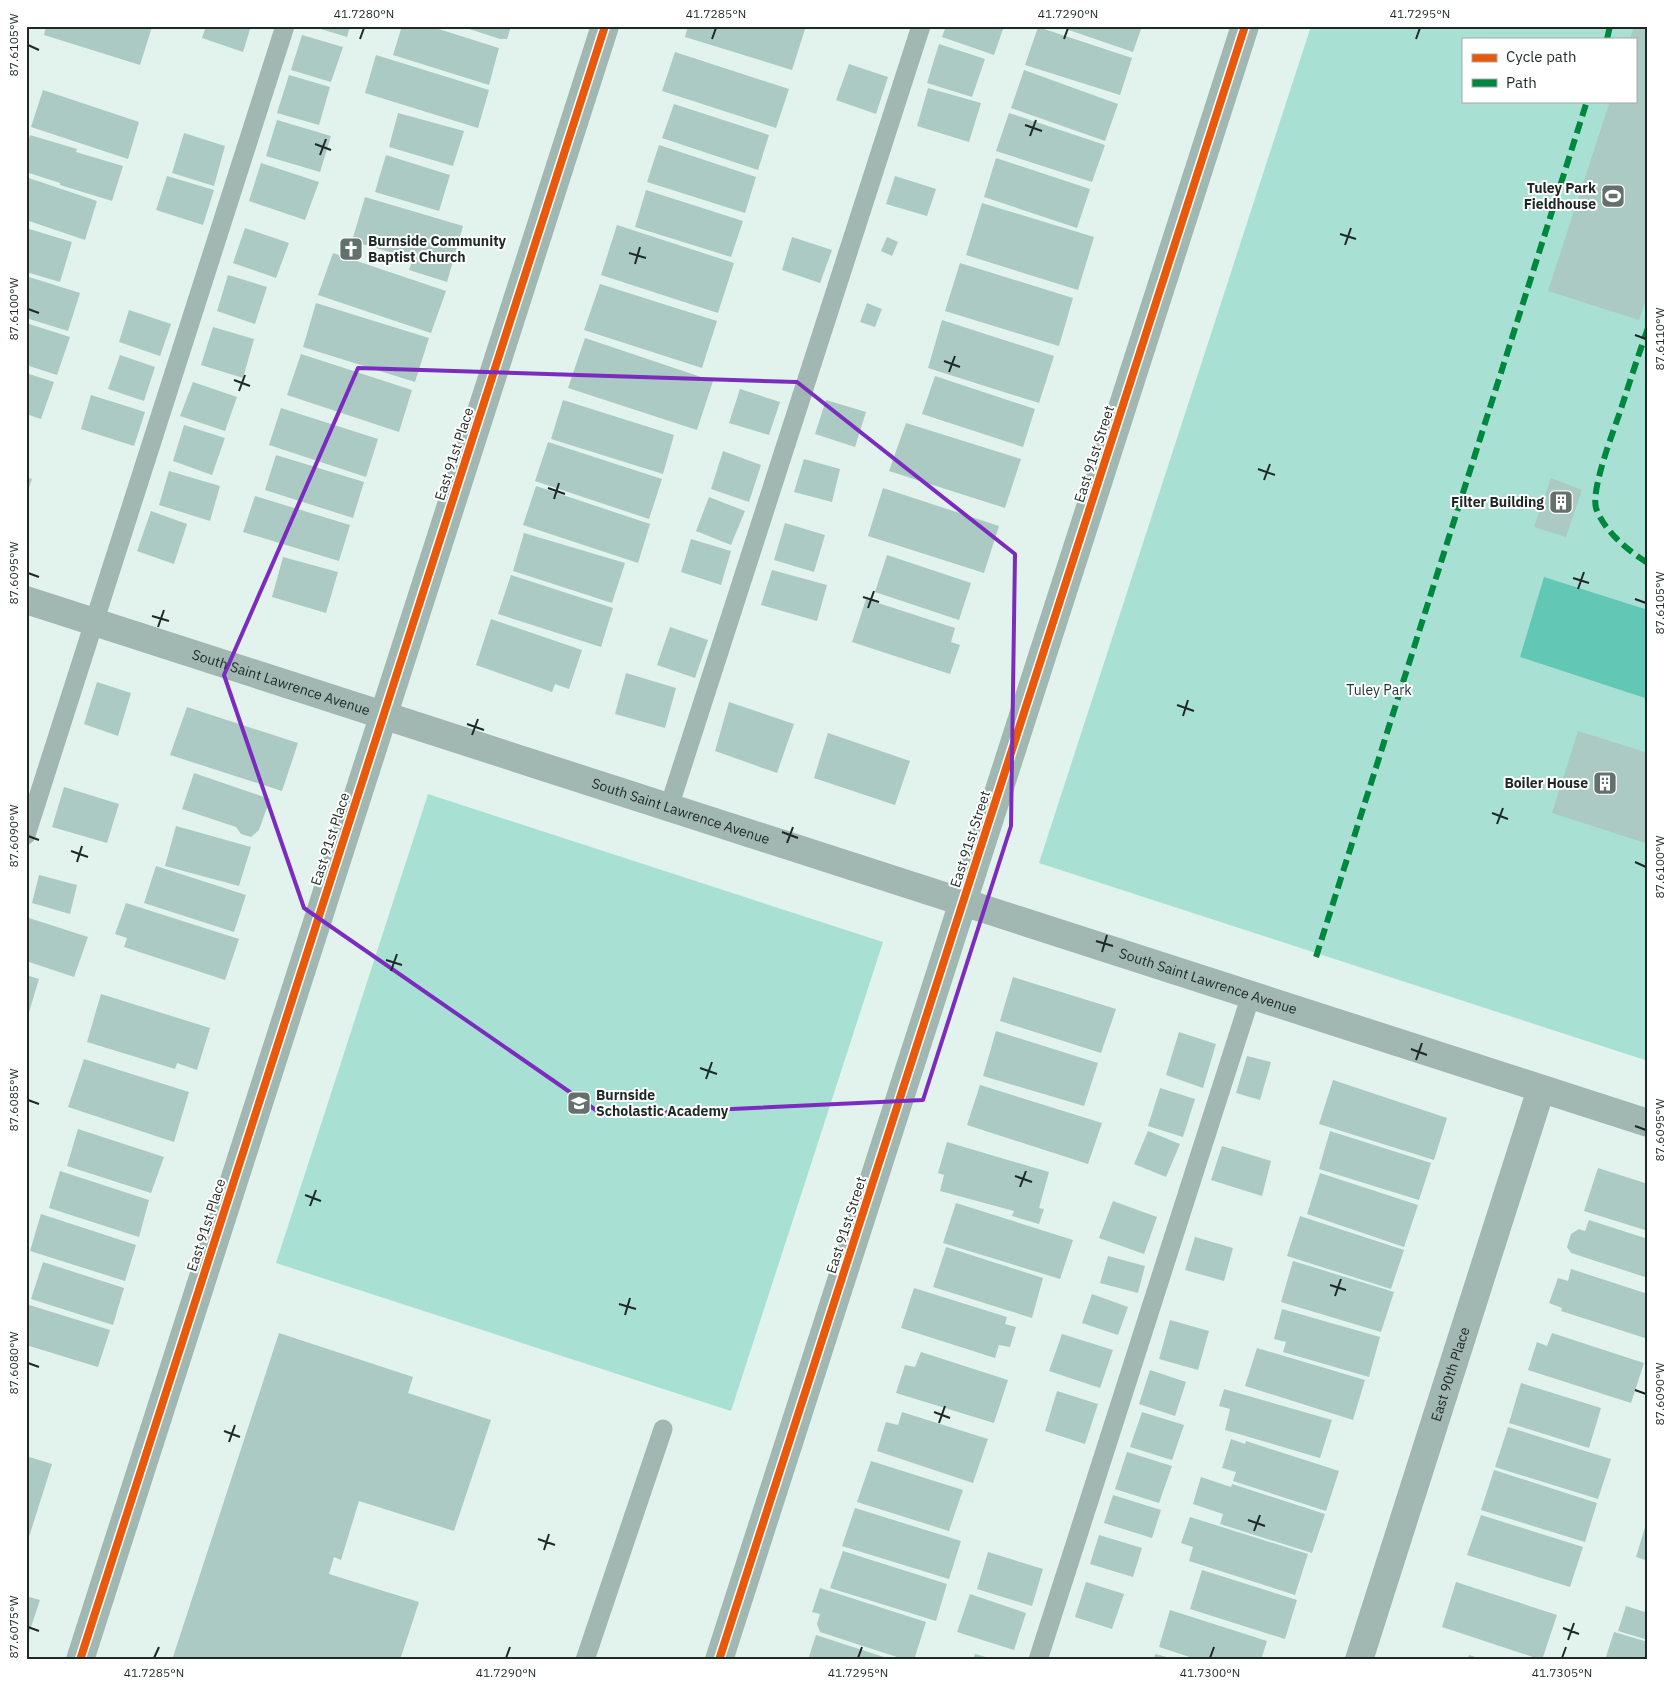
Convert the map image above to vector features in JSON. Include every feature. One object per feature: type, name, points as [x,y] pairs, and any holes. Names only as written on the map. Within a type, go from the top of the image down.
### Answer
[{"type":"street","name":"East 91st Place","points":[[80,1660],[605,26]]},
{"type":"street","name":"East 91st Street","points":[[719,1660],[1245,26]]},
{"type":"street","name":"South Saint Lawrence Avenue","points":[[26,600],[1648,1123]]},
{"type":"street","name":"East 90th Place","points":[[1359,1660],[1541,1089]]},
{"type":"lane","points":[[26,835],[285,26]]},
{"type":"lane","points":[[669,807],[921,26]]},
{"type":"lane","points":[[1038,1660],[1251,995]]},
{"type":"lane","points":[[585,1660],[663,1429]]},
{"type":"highlighted area","points":[[358,368],[797,382],[1015,554],[1011,826],[923,1100],[603,1115],[304,908],[224,675]]},
{"type":"green space","name":"Tuley Park","points":[[1311,26],[1648,26],[1648,1061],[1039,863]]},
{"type":"green space","points":[[428,794],[883,942],[731,1411],[276,1263]]},
{"type":"shaded area","points":[[1544,577],[1648,610],[1648,699],[1520,657]]},
{"type":"building","points":[[46,26],[152,27],[140,65],[44,35]]},
{"type":"building","points":[[206,26],[251,26],[243,52],[202,38]]},
{"type":"building","points":[[311,26],[350,26],[347,37]]},
{"type":"building","points":[[402,26],[429,26],[499,48],[489,85],[393,55]]},
{"type":"building","points":[[460,26],[511,27],[507,39],[500,39]]},
{"type":"building","points":[[688,26],[806,26],[792,70],[685,37]]},
{"type":"building","points":[[946,26],[1004,26],[994,55],[942,37]]},
{"type":"building","points":[[1057,26],[1142,26],[1133,52]]},
{"type":"building","name":"Tuley Park Fieldhouse","points":[[1634,26],[1648,26],[1648,294],[1639,320],[1548,291],[1610,102],[1636,102],[1636,38],[1630,38]]},
{"type":"building","points":[[1038,27],[1132,58],[1120,95],[1025,65]]},
{"type":"building","points":[[302,35],[343,47],[331,82],[291,70]]},
{"type":"building","points":[[939,44],[985,59],[972,97],[927,83]]},
{"type":"building","points":[[675,52],[789,89],[776,128],[662,91]]},
{"type":"building","points":[[376,55],[489,90],[478,128],[365,93]]},
{"type":"building","points":[[849,64],[888,77],[876,114],[836,100]]},
{"type":"building","points":[[1024,70],[1118,104],[1105,141],[1011,108]]},
{"type":"building","points":[[289,75],[330,87],[319,125],[277,113]]},
{"type":"building","points":[[928,88],[981,103],[969,142],[917,126]]},
{"type":"building","points":[[43,90],[139,122],[128,159],[31,127]]},
{"type":"building","points":[[674,104],[769,135],[758,170],[662,138]]},
{"type":"building","points":[[398,113],[464,131],[453,166],[389,147]]},
{"type":"building","points":[[1009,113],[1105,145],[1092,182],[996,151]]},
{"type":"building","points":[[277,120],[331,136],[320,172],[266,156]]},
{"type":"building","points":[[184,133],[225,146],[214,186],[172,173]]},
{"type":"building","points":[[30,135],[77,149],[76,152],[123,166],[112,201],[26,172],[26,148]]},
{"type":"building","points":[[659,145],[756,177],[745,213],[647,182]]},
{"type":"building","points":[[386,155],[450,175],[439,211],[375,192]]},
{"type":"building","points":[[996,158],[1090,189],[1077,228],[984,197]]},
{"type":"building","points":[[261,163],[319,182],[305,220],[249,201]]},
{"type":"building","points":[[167,176],[214,190],[203,225],[156,210]]},
{"type":"building","points":[[895,176],[936,189],[927,216],[886,204]]},
{"type":"building","points":[[26,177],[97,201],[85,240],[26,220]]},
{"type":"building","points":[[646,190],[743,221],[731,257],[635,227]]},
{"type":"building","points":[[365,197],[463,226],[447,282],[409,270],[413,259],[352,241]]},
{"type":"building","points":[[982,203],[1094,237],[1078,290],[966,255]]},
{"type":"building","points":[[617,225],[734,263],[718,313],[601,275]]},
{"type":"building","points":[[26,228],[72,242],[60,282],[26,272]]},
{"type":"building","points":[[245,228],[289,243],[276,278],[233,263]]},
{"type":"building","points":[[792,237],[832,250],[820,283],[782,270]]},
{"type":"building","points":[[887,237],[898,242],[892,256],[881,251]]},
{"type":"building","points":[[333,253],[446,291],[431,333],[318,295]]},
{"type":"building","points":[[960,263],[1073,298],[1059,346],[945,311]]},
{"type":"building","points":[[228,275],[267,287],[255,324],[217,311]]},
{"type":"building","points":[[26,276],[80,293],[68,331],[26,318]]},
{"type":"building","points":[[600,284],[717,321],[702,368],[584,330]]},
{"type":"building","points":[[316,303],[429,338],[415,382],[303,347]]},
{"type":"building","points":[[867,303],[882,309],[875,327],[860,322]]},
{"type":"building","points":[[129,310],[171,324],[160,356],[119,342]]},
{"type":"building","points":[[942,320],[1054,356],[1039,403],[928,368]]},
{"type":"building","points":[[26,323],[70,337],[57,375],[26,365]]},
{"type":"building","points":[[213,327],[254,339],[243,378],[201,365]]},
{"type":"building","points":[[585,338],[713,381],[697,430],[568,388]]},
{"type":"building","points":[[301,354],[412,390],[399,432],[287,395]]},
{"type":"building","points":[[120,355],[155,367],[144,401],[108,389]]},
{"type":"building","points":[[26,373],[54,382],[41,419],[26,414]]},
{"type":"building","points":[[935,376],[1035,409],[1023,447],[922,414]]},
{"type":"building","points":[[193,382],[237,397],[225,431],[180,416]]},
{"type":"building","points":[[740,389],[780,402],[769,435],[729,423]]},
{"type":"building","points":[[91,395],[145,412],[134,446],[81,429]]},
{"type":"building","points":[[563,400],[674,435],[663,474],[551,439]]},
{"type":"building","points":[[826,400],[866,412],[855,447],[815,434]]},
{"type":"building","points":[[281,408],[378,439],[366,477],[269,445]]},
{"type":"building","points":[[906,423],[1021,459],[1005,508],[889,471]]},
{"type":"building","points":[[184,425],[225,438],[212,475],[173,461]]},
{"type":"building","points":[[548,442],[662,479],[649,519],[535,481]]},
{"type":"building","points":[[723,451],[761,465],[749,502],[711,489]]},
{"type":"building","points":[[276,455],[364,482],[353,518],[265,490]]},
{"type":"building","points":[[804,459],[840,469],[832,502],[794,492]]},
{"type":"building","points":[[169,471],[220,486],[210,521],[159,505]]},
{"type":"building","points":[[26,477],[32,479],[27,494],[26,494]]},
{"type":"building","name":"Filter Building","points":[[1551,478],[1582,490],[1566,537],[1534,527]]},
{"type":"building","points":[[536,486],[650,524],[638,563],[523,525]]},
{"type":"building","points":[[883,488],[999,526],[984,573],[868,536]]},
{"type":"building","points":[[255,496],[350,525],[339,561],[243,532]]},
{"type":"building","points":[[709,497],[745,511],[731,545],[696,531]]},
{"type":"building","points":[[151,511],[187,524],[174,564],[137,551]]},
{"type":"building","points":[[785,523],[825,535],[814,572],[774,560]]},
{"type":"building","points":[[524,533],[625,563],[612,603],[513,571]]},
{"type":"building","points":[[691,539],[731,551],[721,585],[681,572]]},
{"type":"building","points":[[887,555],[971,583],[959,620],[875,592]]},
{"type":"building","points":[[283,557],[338,572],[326,613],[272,597]]},
{"type":"building","points":[[772,570],[827,585],[817,621],[761,605]]},
{"type":"building","points":[[511,575],[613,608],[601,647],[498,614]]},
{"type":"building","points":[[866,599],[955,628],[951,642],[960,645],[950,674],[852,642]]},
{"type":"building","points":[[491,619],[582,650],[569,689],[555,684],[552,692],[476,665]]},
{"type":"building","points":[[670,627],[708,640],[695,678],[657,665]]},
{"type":"building","points":[[626,673],[676,688],[665,728],[615,714]]},
{"type":"building","points":[[97,682],[131,693],[118,736],[84,724]]},
{"type":"building","points":[[729,702],[794,724],[777,773],[715,751]]},
{"type":"building","points":[[187,707],[298,743],[282,791],[170,755]]},
{"type":"building","name":"Boiler House","points":[[1578,731],[1648,753],[1648,844],[1552,813]]},
{"type":"building","points":[[828,733],[910,761],[895,805],[814,778]]},
{"type":"building","points":[[194,773],[270,799],[259,830],[251,837],[241,834],[236,827],[182,809]]},
{"type":"building","points":[[64,787],[119,804],[107,843],[52,827]]},
{"type":"building","points":[[176,826],[251,847],[239,886],[165,866]]},
{"type":"building","points":[[156,866],[246,895],[234,932],[144,903]]},
{"type":"building","points":[[39,875],[77,885],[70,914],[32,903]]},
{"type":"building","points":[[126,903],[239,939],[225,980],[124,947],[127,938],[115,934]]},
{"type":"building","points":[[26,917],[88,937],[74,977],[26,961]]},
{"type":"building","points":[[26,975],[39,979],[27,1019],[26,1019]]},
{"type":"building","points":[[1013,977],[1116,1009],[1101,1053],[1000,1021]]},
{"type":"building","points":[[101,994],[210,1028],[197,1070],[177,1063],[175,1069],[87,1042]]},
{"type":"building","points":[[996,1031],[1098,1063],[1084,1106],[983,1076]]},
{"type":"building","points":[[1179,1032],[1216,1044],[1203,1088],[1166,1075]]},
{"type":"building","points":[[1247,1056],[1271,1062],[1260,1100],[1236,1093]]},
{"type":"building","points":[[84,1059],[189,1092],[174,1142],[68,1107]]},
{"type":"building","points":[[1333,1080],[1447,1118],[1434,1160],[1319,1124]]},
{"type":"building","points":[[980,1085],[1102,1123],[1088,1164],[967,1125]]},
{"type":"building","points":[[1160,1088],[1195,1099],[1183,1137],[1148,1126]]},
{"type":"building","points":[[78,1129],[164,1157],[151,1193],[67,1166]]},
{"type":"building","points":[[1148,1131],[1180,1144],[1166,1177],[1134,1164]]},
{"type":"building","points":[[1330,1131],[1431,1163],[1419,1200],[1319,1169]]},
{"type":"building","points":[[947,1142],[1049,1172],[1039,1208],[1044,1209],[1039,1224],[1012,1216],[1014,1211],[940,1191],[944,1175],[938,1173]]},
{"type":"building","points":[[1222,1146],[1271,1161],[1262,1196],[1211,1180]]},
{"type":"building","points":[[1598,1168],[1648,1184],[1648,1231],[1584,1211]]},
{"type":"building","points":[[60,1171],[149,1200],[139,1237],[49,1208]]},
{"type":"building","points":[[1320,1173],[1418,1205],[1404,1247],[1307,1214]]},
{"type":"building","points":[[1113,1201],[1157,1217],[1144,1254],[1099,1238]]},
{"type":"building","points":[[956,1203],[1073,1240],[1060,1279],[943,1243]]},
{"type":"building","points":[[41,1214],[136,1245],[125,1281],[30,1251]]},
{"type":"building","points":[[1300,1216],[1404,1250],[1391,1289],[1287,1256]]},
{"type":"building","points":[[1589,1220],[1648,1239],[1648,1278],[1571,1253],[1567,1247],[1571,1234],[1579,1229],[1585,1231]]},
{"type":"building","points":[[1195,1237],[1233,1248],[1224,1281],[1185,1270]]},
{"type":"building","points":[[946,1247],[1043,1278],[1032,1318],[933,1287]]},
{"type":"building","points":[[1108,1256],[1145,1266],[1138,1293],[1100,1283]]},
{"type":"building","points":[[1293,1261],[1394,1292],[1381,1332],[1281,1302]]},
{"type":"building","points":[[43,1262],[124,1288],[113,1325],[31,1299]]},
{"type":"building","points":[[1571,1269],[1648,1294],[1648,1339],[1561,1311],[1562,1308],[1549,1303],[1558,1278],[1568,1281]]},
{"type":"building","points":[[914,1288],[1007,1317],[1005,1324],[1016,1327],[1010,1347],[999,1345],[995,1358],[901,1328]]},
{"type":"building","points":[[1092,1294],[1128,1307],[1118,1335],[1082,1323]]},
{"type":"building","points":[[26,1304],[110,1330],[98,1367],[26,1345]]},
{"type":"building","points":[[1282,1309],[1380,1337],[1369,1377],[1283,1352],[1286,1342],[1274,1339]]},
{"type":"building","points":[[1170,1320],[1209,1331],[1198,1370],[1159,1359]]},
{"type":"building","points":[[279,1333],[413,1377],[408,1393],[491,1420],[454,1531],[359,1501],[341,1560],[334,1557],[329,1574],[419,1602],[400,1660],[172,1660]]},
{"type":"building","points":[[1552,1333],[1644,1363],[1631,1403],[1528,1370],[1537,1342],[1547,1346]]},
{"type":"building","points":[[1062,1334],[1113,1350],[1100,1388],[1049,1371]]},
{"type":"building","points":[[1257,1348],[1365,1380],[1353,1420],[1245,1386]]},
{"type":"building","points":[[921,1352],[1008,1380],[994,1423],[896,1393],[905,1365],[915,1367]]},
{"type":"building","points":[[1150,1370],[1186,1382],[1175,1416],[1139,1404]]},
{"type":"building","points":[[1521,1383],[1601,1408],[1589,1448],[1509,1423]]},
{"type":"building","points":[[1224,1389],[1332,1420],[1320,1458],[1225,1430],[1230,1409],[1219,1406]]},
{"type":"building","points":[[1057,1391],[1098,1404],[1085,1444],[1045,1431]]},
{"type":"building","points":[[902,1412],[988,1439],[973,1483],[877,1451],[886,1422],[898,1425]]},
{"type":"building","points":[[1142,1412],[1184,1425],[1172,1460],[1130,1447]]},
{"type":"building","points":[[1508,1427],[1611,1459],[1598,1499],[1495,1467]]},
{"type":"building","points":[[1231,1439],[1245,1444],[1246,1441],[1339,1471],[1326,1511],[1233,1481],[1236,1472],[1222,1468]]},
{"type":"building","points":[[1127,1452],[1172,1466],[1159,1503],[1115,1489]]},
{"type":"building","points":[[26,1456],[52,1464],[29,1537],[26,1536]]},
{"type":"building","points":[[871,1461],[963,1490],[949,1531],[857,1502]]},
{"type":"building","points":[[1494,1470],[1597,1503],[1585,1542],[1481,1510]]},
{"type":"building","points":[[1201,1477],[1231,1487],[1232,1484],[1325,1514],[1312,1553],[1220,1524],[1223,1514],[1193,1504]]},
{"type":"building","points":[[1113,1495],[1161,1510],[1152,1538],[1104,1523]]},
{"type":"building","points":[[855,1508],[961,1541],[949,1579],[842,1546]]},
{"type":"building","points":[[1481,1515],[1583,1547],[1570,1587],[1467,1555]]},
{"type":"building","points":[[1190,1517],[1308,1554],[1295,1595],[1189,1561],[1193,1547],[1181,1543]]},
{"type":"building","points":[[1646,1524],[1648,1525],[1648,1561],[1636,1557]]},
{"type":"building","points":[[1099,1535],[1142,1548],[1133,1577],[1090,1564]]},
{"type":"building","points":[[843,1551],[947,1584],[936,1621],[830,1588]]},
{"type":"building","points":[[988,1552],[1043,1569],[1032,1606],[977,1589]]},
{"type":"building","points":[[1202,1570],[1297,1600],[1285,1639],[1190,1609]]},
{"type":"building","points":[[1086,1582],[1124,1594],[1112,1629],[1075,1617]]},
{"type":"building","points":[[1456,1582],[1557,1615],[1542,1660],[1442,1627]]},
{"type":"building","points":[[820,1588],[926,1622],[914,1660],[906,1660],[820,1632],[817,1624],[820,1614],[812,1612]]},
{"type":"building","points":[[970,1594],[1026,1613],[1014,1650],[957,1632]]},
{"type":"building","points":[[26,1596],[40,1600],[27,1639],[26,1639]]},
{"type":"building","points":[[1626,1606],[1648,1613],[1648,1640],[1618,1631]]},
{"type":"building","points":[[1170,1610],[1267,1641],[1261,1660],[1199,1660],[1159,1647]]},
{"type":"building","points":[[1614,1632],[1648,1642],[1646,1660],[1605,1660]]},
{"type":"building","points":[[816,1635],[890,1659],[890,1660],[808,1660]]},
{"type":"building","points":[[975,1654],[993,1659],[993,1660],[973,1660]]},
{"type":"building","points":[[1155,1654],[1174,1659],[1174,1660],[1154,1660]]},
{"type":"building","points":[[1469,1655],[1482,1659],[1482,1660],[1467,1660]]},
{"type":"marked path","points":[[1607,38],[1610,26]]},
{"type":"marked path","points":[[1316,957],[1587,102]]},
{"type":"marked path","points":[[1648,328],[1604,460],[1595,499],[1596,508],[1605,525],[1618,540],[1648,563]]},
{"type":"cycle path","points":[[80,1660],[605,26]]},
{"type":"cycle path","points":[[719,1660],[1245,26]]},
{"type":"place","name":"Tuley Park Fieldhouse","points":[[1613,196]]},
{"type":"place","name":"Burnside Community Baptist Church","points":[[351,249]]},
{"type":"place","name":"Filter Building","points":[[1561,502]]},
{"type":"place","name":"Boiler House","points":[[1605,783]]},
{"type":"place","name":"Burnside Scholastic Academy","points":[[579,1103]]}]
